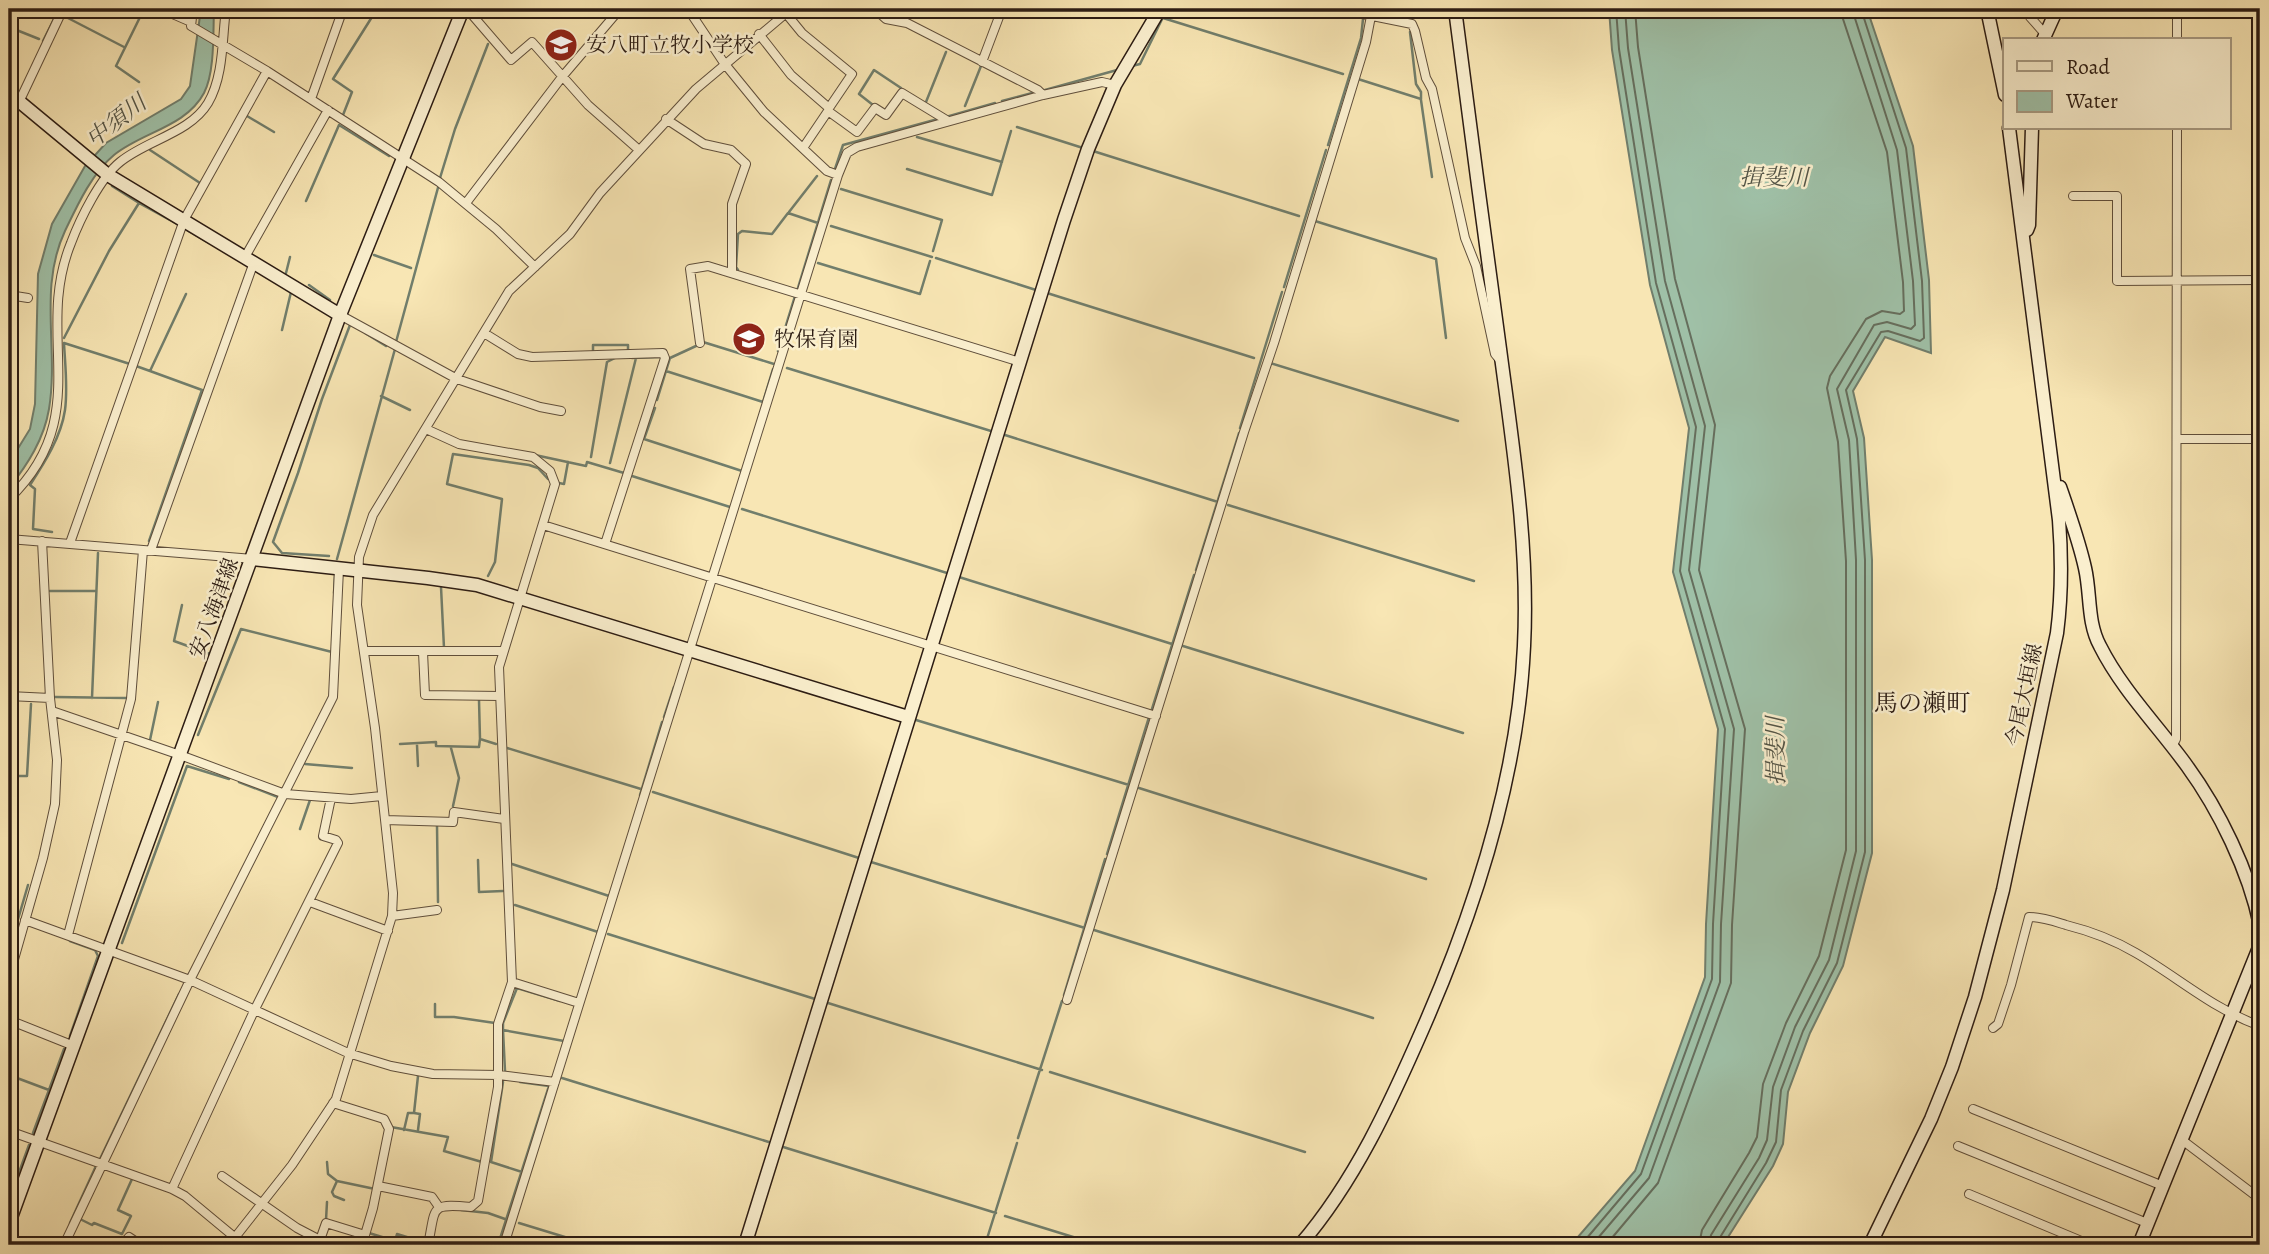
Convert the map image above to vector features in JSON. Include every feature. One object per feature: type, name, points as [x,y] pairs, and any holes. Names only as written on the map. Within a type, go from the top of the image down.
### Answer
[{"type":"street","points":[[63,9],[14,96],[106,173],[340,315],[457,379],[540,407],[561,411]]},
{"type":"street","points":[[161,9],[194,25],[402,157],[466,203],[535,267]]},
{"type":"street","points":[[193,9],[194,25]]},
{"type":"street","points":[[9,499],[35,469],[56,420],[60,389],[59,290],[62,267],[80,222],[106,173],[201,113],[218,79],[218,41],[226,9]]},
{"type":"street","points":[[311,99],[343,9]]},
{"type":"street","points":[[465,9],[511,60],[532,42],[588,105],[639,150]]},
{"type":"street","name":"安八海津線","points":[[9,1223],[340,315],[402,157],[465,9]]},
{"type":"street","points":[[466,203],[562,77],[620,9]]},
{"type":"street","points":[[688,9],[724,63],[764,112],[827,172],[838,175]]},
{"type":"street","points":[[875,9],[886,19],[907,23],[1043,95]]},
{"type":"street","points":[[982,62],[1002,9]]},
{"type":"street","points":[[745,1245],[1080,173],[1115,85],[1160,9]]},
{"type":"street","points":[[1338,9],[1412,24],[1426,78],[1432,89],[1465,238],[1476,266],[1494,354],[1502,360]]},
{"type":"street","points":[[1300,1245],[1352,1175],[1392,1100],[1436,998],[1498,819],[1521,686],[1526,597],[1521,508],[1455,9]]},
{"type":"street","points":[[1987,9],[2003,85]]},
{"type":"street","points":[[2028,9],[2030,17],[2044,37]]},
{"type":"street","points":[[2044,37],[2057,9]]},
{"type":"street","points":[[2177,9],[2177,38]]},
{"type":"street","points":[[229,1245],[306,1146],[333,1104],[392,916],[393,893],[385,820],[357,605],[358,570],[363,541],[373,515],[509,291],[570,234],[600,192],[666,119],[724,63],[786,10],[802,33],[852,74],[803,148]]},
{"type":"street","points":[[1067,1000],[1282,317],[1366,42],[1371,16]]},
{"type":"street","points":[[759,34],[791,75],[857,132],[875,108],[886,115],[902,93],[948,121]]},
{"type":"street","points":[[70,543],[184,220],[267,71]]},
{"type":"street","points":[[504,1245],[847,153],[857,147],[1043,95],[1102,82],[1115,85]]},
{"type":"street","points":[[68,936],[131,699],[147,550],[249,259],[328,110]]},
{"type":"street","points":[[666,119],[704,144],[731,150],[746,164],[732,204],[732,273]]},
{"type":"street","name":"今尾大垣線","points":[[1870,1245],[1904,1177],[1952,1067],[1995,928],[2045,692],[2062,595],[2062,558],[2054,481],[2009,130]]},
{"type":"street","points":[[2024,236],[2029,225],[2032,130]]},
{"type":"street","points":[[2172,747],[2176,739],[2177,130]]},
{"type":"street","points":[[2073,196],[2117,196],[2117,281],[2260,280]]},
{"type":"street","points":[[700,343],[691,269],[708,266],[1020,362]]},
{"type":"street","points":[[9,295],[28,298]]},
{"type":"street","points":[[484,333],[510,350],[533,357],[663,353],[665,358],[605,544]]},
{"type":"street","points":[[426,429],[459,444],[533,457],[544,463],[554,477],[555,484],[499,667],[512,982],[498,1024],[498,1087],[478,1201],[471,1207],[439,1207],[435,1212],[428,1245]]},
{"type":"street","points":[[2177,439],[2260,439]]},
{"type":"street","points":[[2054,481],[2060,487],[2085,569],[2091,621],[2099,645],[2119,677],[2218,812],[2260,921]]},
{"type":"street","points":[[543,526],[1156,716]]},
{"type":"street","points":[[9,539],[253,559],[477,585],[908,717]]},
{"type":"street","points":[[9,977],[50,833],[55,804],[57,760],[50,698],[42,541]]},
{"type":"street","points":[[64,1245],[190,980],[333,697],[339,569]]},
{"type":"street","points":[[365,651],[503,651]]},
{"type":"street","points":[[423,652],[425,695],[500,696]]},
{"type":"street","points":[[9,696],[50,698]]},
{"type":"street","points":[[52,711],[285,794],[351,799],[382,796]]},
{"type":"street","points":[[172,1189],[254,1011],[338,843],[323,836],[331,798]]},
{"type":"street","points":[[385,820],[453,822],[454,812],[504,819]]},
{"type":"street","points":[[310,902],[388,930]]},
{"type":"street","points":[[392,916],[436,910]]},
{"type":"street","points":[[1993,1028],[1998,1024],[2011,985],[2029,917],[2039,917],[2081,929],[2115,942],[2219,1009],[2260,1026]]},
{"type":"street","points":[[25,920],[190,980],[348,1054],[433,1074],[499,1075],[555,1082]]},
{"type":"street","points":[[2139,1245],[2260,945]]},
{"type":"street","points":[[512,982],[579,1003]]},
{"type":"street","points":[[9,1020],[74,1046]]},
{"type":"street","points":[[333,1104],[384,1119],[389,1129],[378,1186],[362,1245]]},
{"type":"street","points":[[1973,1109],[2163,1186]]},
{"type":"street","points":[[9,1131],[172,1189],[185,1196],[244,1245]]},
{"type":"street","points":[[2182,1140],[2260,1199]]},
{"type":"street","points":[[1958,1146],[2147,1223]]},
{"type":"street","points":[[222,1176],[320,1240],[326,1223],[365,1235]]},
{"type":"street","points":[[378,1186],[432,1197],[439,1207]]},
{"type":"street","points":[[1969,1194],[2091,1245]]},
{"type":"street","points":[[122,1245],[129,1237],[141,1245]]},
{"type":"water","points":[[201,9],[214,9],[212,63],[204,93],[186,114],[125,147],[106,162],[86,190],[65,231],[53,274],[52,364],[47,420],[34,451],[9,488],[9,463],[30,429],[35,404],[38,274],[52,224],[85,166],[106,143],[181,99],[190,86]]},
{"type":"water","name":"揖斐川","points":[[1609,9],[1867,9],[1913,146],[1929,280],[1931,353],[1885,337],[1853,391],[1864,438],[1872,560],[1872,853],[1843,966],[1810,1033],[1788,1092],[1783,1144],[1773,1166],[1723,1245],[1571,1245],[1635,1171],[1705,977],[1718,729],[1673,572],[1689,428],[1650,285],[1612,50]]},
{"type":"waterway","points":[[43,41],[59,9]]},
{"type":"waterway","name":"中須川","points":[[139,82],[116,66],[144,9]]},
{"type":"waterway","points":[[343,115],[352,92],[333,79],[377,9]]},
{"type":"waterway","points":[[1132,66],[1140,64],[1167,9]]},
{"type":"waterway","points":[[1409,9],[1410,18]]},
{"type":"waterway","points":[[64,16],[124,47]]},
{"type":"waterway","points":[[1163,18],[1343,74]]},
{"type":"waterway","points":[[1328,145],[1361,38],[1363,19]]},
{"type":"waterway","points":[[9,27],[39,39]]},
{"type":"waterway","points":[[1358,79],[1421,99],[1421,92],[1416,84],[1410,32]]},
{"type":"waterway","points":[[440,178],[455,129],[488,44]]},
{"type":"waterway","points":[[926,102],[946,52]]},
{"type":"waterway","points":[[965,106],[981,66]]},
{"type":"waterway","points":[[873,105],[859,94],[874,70],[901,88]]},
{"type":"waterway","points":[[1045,90],[1117,70]]},
{"type":"waterway","points":[[1002,101],[1036,92]]},
{"type":"waterway","points":[[1421,100],[1432,177]]},
{"type":"waterway","points":[[946,117],[995,103]]},
{"type":"waterway","points":[[247,116],[274,132]]},
{"type":"waterway","points":[[835,169],[843,145],[938,119]]},
{"type":"waterway","points":[[306,201],[339,125],[389,156]]},
{"type":"waterway","points":[[1017,127],[1083,148]]},
{"type":"waterway","points":[[907,169],[992,195],[1011,131]]},
{"type":"waterway","points":[[917,137],[1002,162]]},
{"type":"waterway","points":[[150,150],[200,183],[196,190]]},
{"type":"waterway","points":[[1284,287],[1326,150]]},
{"type":"waterway","points":[[1093,151],[1299,216]]},
{"type":"waterway","points":[[789,212],[817,176]]},
{"type":"waterway","points":[[797,291],[831,180]]},
{"type":"waterway","points":[[396,342],[439,184]]},
{"type":"waterway","points":[[64,338],[109,251],[139,203],[112,186]]},
{"type":"waterway","points":[[841,189],[942,220],[933,251]]},
{"type":"waterway","points":[[139,203],[179,225]]},
{"type":"waterway","points":[[738,270],[738,234],[742,231],[772,234],[788,213],[818,223]]},
{"type":"waterway","points":[[1315,221],[1436,259],[1446,338]]},
{"type":"waterway","points":[[831,226],[932,257]]},
{"type":"waterway","points":[[185,229],[209,243]]},
{"type":"waterway","points":[[374,255],[411,268]]},
{"type":"waterway","points":[[286,273],[290,257]]},
{"type":"waterway","points":[[936,258],[1036,290]]},
{"type":"waterway","points":[[818,263],[920,294],[930,261]]},
{"type":"waterway","points":[[309,285],[330,300]]},
{"type":"waterway","points":[[282,330],[291,292]]},
{"type":"waterway","points":[[1240,428],[1282,292]]},
{"type":"waterway","points":[[1047,293],[1254,358]]},
{"type":"waterway","points":[[149,541],[202,390],[150,371],[186,294]]},
{"type":"waterway","points":[[778,351],[795,296]]},
{"type":"waterway","points":[[329,556],[282,553],[273,542],[350,325]]},
{"type":"waterway","points":[[365,333],[386,346]]},
{"type":"waterway","points":[[703,342],[774,364]]},
{"type":"waterway","points":[[52,532],[33,529],[35,489],[30,485],[52,449],[63,420],[66,393],[64,343],[130,364]]},
{"type":"waterway","points":[[593,351],[593,345],[628,345],[628,350]]},
{"type":"waterway","points":[[657,400],[670,358],[696,346]]},
{"type":"waterway","points":[[337,559],[395,349]]},
{"type":"waterway","points":[[632,358],[660,357]]},
{"type":"waterway","points":[[591,457],[607,362],[615,358]]},
{"type":"waterway","points":[[610,463],[636,358]]},
{"type":"waterway","points":[[1270,363],[1458,421]]},
{"type":"waterway","points":[[136,366],[150,371]]},
{"type":"waterway","points":[[787,368],[991,431]]},
{"type":"waterway","points":[[763,402],[773,369]]},
{"type":"waterway","points":[[666,371],[763,402]]},
{"type":"waterway","points":[[381,396],[410,410]]},
{"type":"waterway","points":[[655,408],[644,439],[742,471]]},
{"type":"waterway","points":[[9,420],[13,436]]},
{"type":"waterway","points":[[1196,570],[1239,433]]},
{"type":"waterway","points":[[1005,435],[1218,502]]},
{"type":"waterway","points":[[488,576],[495,562],[502,499],[447,484],[453,454],[529,465],[538,468],[548,479]]},
{"type":"waterway","points":[[535,455],[586,466],[587,462],[624,473]]},
{"type":"waterway","points":[[559,483],[564,484],[568,462]]},
{"type":"waterway","points":[[632,476],[730,507]]},
{"type":"waterway","points":[[1228,505],[1474,581]]},
{"type":"waterway","points":[[742,509],[947,573]]},
{"type":"waterway","points":[[92,698],[98,553]]},
{"type":"waterway","points":[[1151,712],[1194,575]]},
{"type":"waterway","points":[[334,593],[335,576]]},
{"type":"waterway","points":[[959,577],[1172,644]]},
{"type":"waterway","points":[[441,587],[444,648]]},
{"type":"waterway","points":[[50,591],[96,591]]},
{"type":"waterway","points":[[182,605],[174,641],[210,654]]},
{"type":"waterway","points":[[198,735],[241,629],[332,652]]},
{"type":"waterway","points":[[1183,646],[1463,733]]},
{"type":"waterway","points":[[664,717],[674,687]]},
{"type":"waterway","points":[[55,697],[127,698]]},
{"type":"waterway","points":[[479,700],[480,739],[496,744]]},
{"type":"waterway","points":[[150,740],[158,702]]},
{"type":"waterway","points":[[9,776],[27,776],[31,704]]},
{"type":"waterway","points":[[1107,854],[1149,717]]},
{"type":"waterway","points":[[916,720],[1129,785]]},
{"type":"waterway","points":[[640,795],[662,722]]},
{"type":"waterway","points":[[400,744],[436,742],[436,746],[479,747],[480,739]]},
{"type":"waterway","points":[[417,745],[418,766]]},
{"type":"waterway","points":[[451,748],[459,778],[453,806]]},
{"type":"waterway","points":[[507,748],[641,789]]},
{"type":"waterway","points":[[305,764],[352,768]]},
{"type":"waterway","points":[[122,943],[187,766],[229,779]]},
{"type":"waterway","points":[[239,782],[278,797]]},
{"type":"waterway","points":[[1139,788],[1426,879]]},
{"type":"waterway","points":[[653,792],[859,858]]},
{"type":"waterway","points":[[300,829],[310,800]]},
{"type":"waterway","points":[[437,825],[438,902]]},
{"type":"waterway","points":[[1064,995],[1105,859]]},
{"type":"waterway","points":[[478,860],[479,892],[503,891]]},
{"type":"waterway","points":[[871,862],[1085,928]]},
{"type":"waterway","points":[[512,864],[609,896]]},
{"type":"waterway","points":[[9,933],[14,933],[28,885]]},
{"type":"waterway","points":[[515,905],[598,932]]},
{"type":"waterway","points":[[1094,930],[1373,1018]]},
{"type":"waterway","points":[[9,953],[14,933]]},
{"type":"waterway","points":[[608,934],[815,999]]},
{"type":"waterway","points":[[70,941],[95,950],[98,956],[70,1036]]},
{"type":"waterway","points":[[503,1030],[503,1023],[517,988],[560,1001]]},
{"type":"waterway","points":[[100,1159],[179,994]]},
{"type":"waterway","points":[[1018,1138],[1062,1001]]},
{"type":"waterway","points":[[828,1003],[1042,1070]]},
{"type":"waterway","points":[[435,1004],[435,1017],[495,1023]]},
{"type":"waterway","points":[[505,1071],[503,1030],[564,1041]]},
{"type":"waterway","points":[[49,1090],[64,1049]]},
{"type":"waterway","points":[[1050,1072],[1305,1152]]},
{"type":"waterway","points":[[9,1075],[49,1090],[33,1133]]},
{"type":"waterway","points":[[418,1076],[414,1113],[420,1114],[418,1130]]},
{"type":"waterway","points":[[562,1078],[772,1143]]},
{"type":"waterway","points":[[503,1082],[491,1162],[522,1172]]},
{"type":"waterway","points":[[498,1245],[549,1086],[520,1082]]},
{"type":"waterway","points":[[404,1130],[408,1113],[414,1113]]},
{"type":"waterway","points":[[391,1127],[448,1137],[444,1151],[482,1162]]},
{"type":"waterway","points":[[985,1245],[1017,1143]]},
{"type":"waterway","points":[[9,1200],[29,1145]]},
{"type":"waterway","points":[[780,1146],[996,1213]]},
{"type":"waterway","points":[[327,1162],[328,1174],[337,1181],[375,1189]]},
{"type":"waterway","points":[[70,1223],[96,1166]]},
{"type":"waterway","points":[[80,1219],[122,1234],[131,1216],[118,1210],[132,1179]]},
{"type":"waterway","points":[[337,1181],[332,1192],[334,1196],[344,1200]]},
{"type":"waterway","points":[[326,1220],[327,1202]]},
{"type":"waterway","points":[[461,1210],[488,1213],[505,1219]]},
{"type":"waterway","points":[[1005,1216],[1099,1245]]},
{"type":"waterway","points":[[519,1223],[591,1245]]},
{"type":"waterway","points":[[369,1233],[395,1241],[397,1234],[423,1242]]},
{"type":"place","name":"安八町立牧小学校","points":[[561,45]]},
{"type":"place","name":"牧保育園","points":[[749,339]]},
{"type":"district","name":"馬の瀬町","points":[[1922,703]]}]
